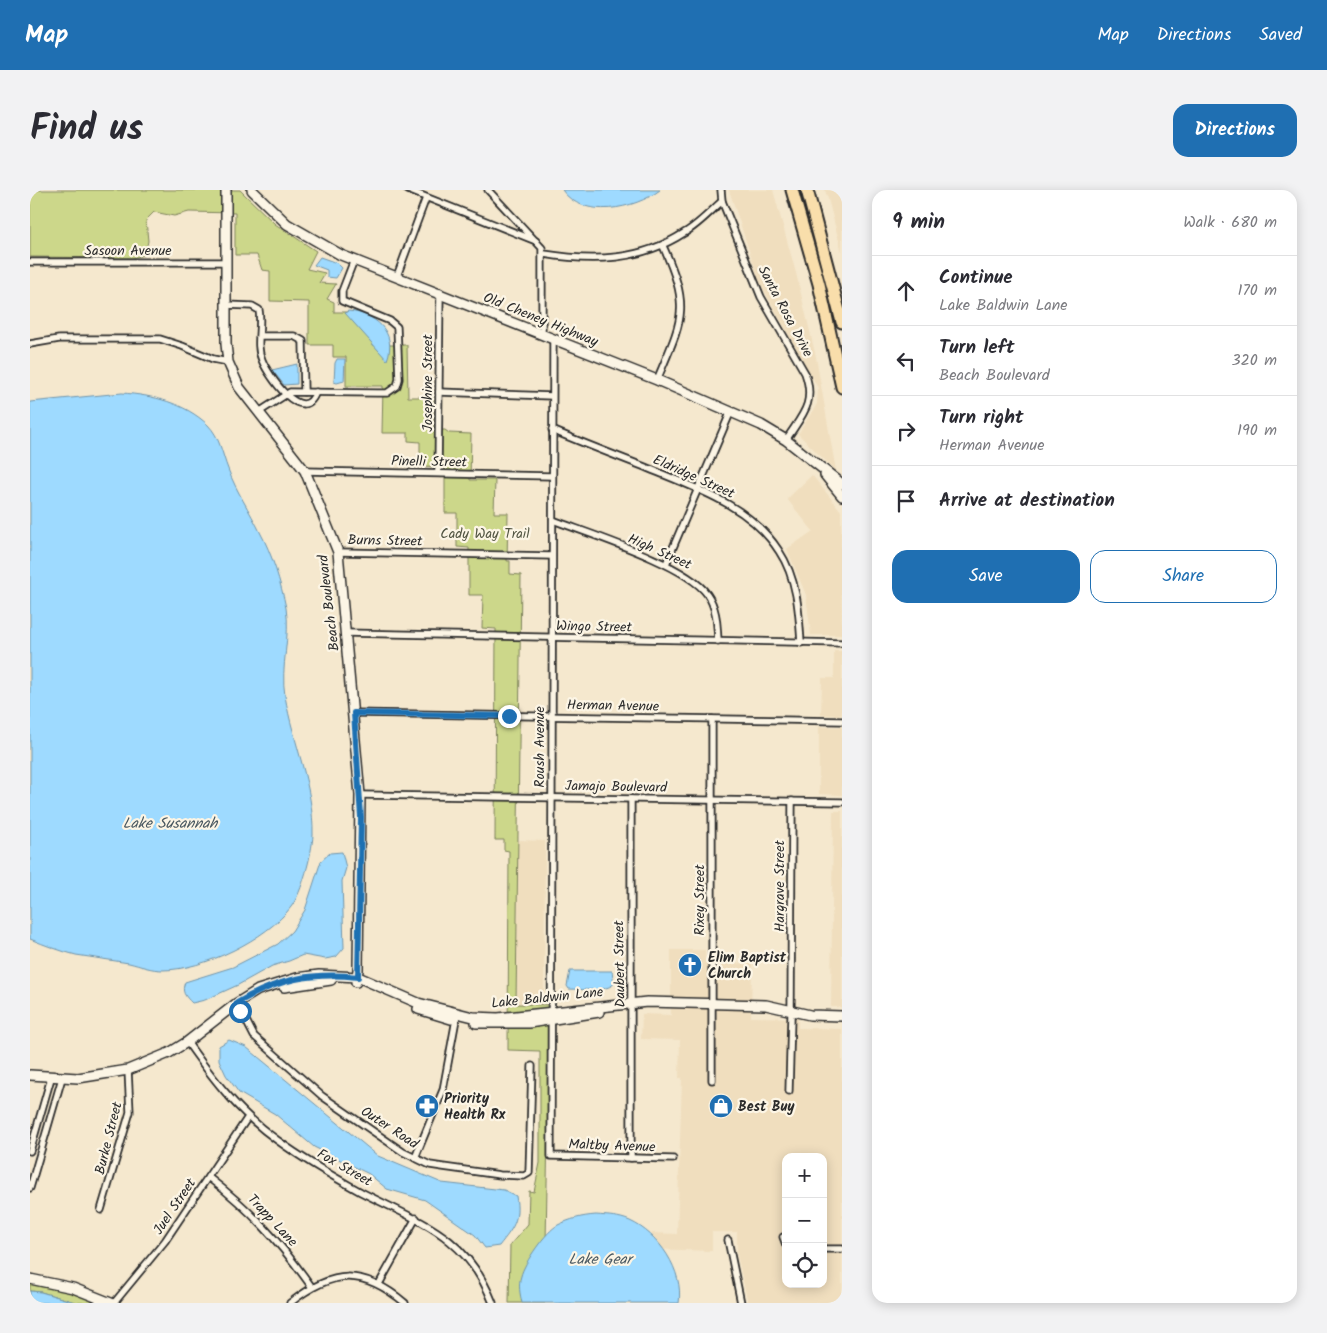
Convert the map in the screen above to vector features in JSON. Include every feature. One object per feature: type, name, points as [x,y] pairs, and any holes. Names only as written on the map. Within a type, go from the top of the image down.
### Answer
[{"type":"highway","points":[[792,190],[810,252],[842,387]]},
{"type":"highway","points":[[798,190],[812,236],[824,248]]},
{"type":"highway","points":[[807,190],[824,248],[842,322]]},
{"type":"highway","points":[[810,252],[822,261],[831,276]]},
{"type":"street","name":"Beach Boulevard","points":[[226,190],[228,362],[239,387],[305,471],[338,552],[360,795],[357,979]]},
{"type":"street","name":"Old Cheney Highway","points":[[252,190],[287,224],[314,241],[354,260],[440,292],[542,335],[657,380],[761,425],[786,440],[822,471],[842,496]]},
{"type":"street","points":[[408,190],[538,241]]},
{"type":"street","points":[[488,190],[538,241],[544,254],[542,335]]},
{"type":"street","name":"Santa Rosa Drive","points":[[721,190],[722,201],[761,296],[805,373],[809,386],[810,396],[808,405],[786,440]]},
{"type":"street","points":[[397,276],[426,198]]},
{"type":"street","points":[[544,254],[589,260],[640,254],[663,246],[686,232],[722,201]]},
{"type":"street","points":[[657,380],[679,328],[682,313],[677,277],[663,246]]},
{"type":"street","points":[[259,412],[285,393],[382,393],[392,390],[397,386],[399,379],[397,327],[390,320],[342,301],[342,291],[354,260]]},
{"type":"street","name":"Sasoon Avenue","points":[[30,262],[226,262]]},
{"type":"street","name":"Josephine Street","points":[[438,474],[440,292]]},
{"type":"street","points":[[226,306],[256,308],[260,314],[262,360],[274,382],[293,401],[306,403],[313,399],[316,392]]},
{"type":"street","points":[[260,336],[294,336],[304,340],[304,392]]},
{"type":"street","points":[[30,344],[59,339],[160,339],[213,359],[228,362]]},
{"type":"street","name":"Roush Avenue","points":[[551,1156],[553,339]]},
{"type":"street","points":[[439,392],[552,396]]},
{"type":"street","points":[[666,564],[731,411]]},
{"type":"street","name":"Eldridge Street","points":[[552,430],[699,489],[740,511],[762,530],[780,551],[793,579],[799,606],[801,642]]},
{"type":"street","name":"Pinelli Street","points":[[305,471],[552,476]]},
{"type":"street","name":"Old Cheney Highway","points":[[822,471],[838,477],[842,484]]},
{"type":"street","name":"High Street","points":[[553,520],[666,564],[696,581],[707,594],[715,610],[718,641]]},
{"type":"street","name":"Burns Street","points":[[338,552],[552,556]]},
{"type":"street","name":"Wingo Street","points":[[346,633],[842,643]]},
{"type":"street","name":"Herman Avenue","points":[[354,713],[842,721]]},
{"type":"street","name":"Rixey Street","points":[[712,719],[712,1080]]},
{"type":"street","name":"Jamajo Boulevard","points":[[360,795],[842,802]]},
{"type":"street","name":"Daubert Street","points":[[631,799],[631,1158]]},
{"type":"street","name":"Hargrave Street","points":[[788,1091],[791,1013],[792,801]]},
{"type":"street","name":"Lake Baldwin Lane","points":[[30,1075],[51,1078],[92,1077],[128,1070],[169,1053],[187,1042],[237,1003],[300,983],[334,980],[357,979],[416,1009],[496,1024],[632,1005],[766,1005],[818,1021],[842,1022]]},
{"type":"street","name":"Outer Road","points":[[237,1003],[249,1030],[257,1040],[328,1100],[415,1158],[443,1167],[500,1175],[527,1175],[530,1169],[532,1066]]},
{"type":"street","name":"Lake Baldwin Lane","points":[[791,1013],[842,1016]]},
{"type":"street","points":[[415,1158],[443,1090],[456,1017]]},
{"type":"street","name":"Fox Street","points":[[187,1042],[213,1079],[248,1117],[278,1140],[343,1182],[416,1218],[447,1237],[468,1258],[488,1288],[493,1303]]},
{"type":"street","name":"Burke Street","points":[[102,1210],[130,1112],[128,1070]]},
{"type":"street","points":[[30,1151],[51,1078]]},
{"type":"street","points":[[30,1188],[62,1078]]},
{"type":"street","name":"Juel Street","points":[[112,1303],[157,1252],[248,1117]]},
{"type":"street","name":"Maltby Avenue","points":[[551,1156],[673,1159]]},
{"type":"street","name":"Trapp Lane","points":[[208,1177],[257,1218],[290,1256],[311,1286]]},
{"type":"street","points":[[379,1284],[416,1218]]},
{"type":"street","points":[[728,1240],[741,1303]]},
{"type":"street","points":[[827,1249],[842,1249]]},
{"type":"street","points":[[290,1303],[311,1286],[337,1278],[365,1279],[379,1284],[405,1303]]},
{"type":"street","points":[[30,1279],[73,1288],[112,1303]]},
{"type":"shaded area","points":[[729,190],[773,190],[796,273],[816,357],[836,471],[798,434],[817,404],[818,388],[760,283]]},
{"type":"shaded area","points":[[825,190],[842,190],[842,252],[828,199]]},
{"type":"shaded area","points":[[812,475],[841,511],[842,635],[811,635],[806,595],[787,549],[813,531],[787,499]]},
{"type":"shaded area","points":[[834,651],[842,651],[842,715],[821,715],[822,678],[834,678]]},
{"type":"shaded area","points":[[819,727],[842,727],[842,795],[819,794]]},
{"type":"shaded area","points":[[833,811],[842,811],[842,1007],[831,1007]]},
{"type":"shaded area","points":[[517,840],[545,841],[544,1005],[516,1005]]},
{"type":"shaded area","points":[[671,950],[705,950],[705,963],[752,964],[751,1017],[798,1018],[798,1028],[842,1029],[842,1303],[748,1303],[737,1255],[737,1232],[712,1232],[712,1251],[651,1249],[652,1233],[677,1234],[682,1078],[679,1078],[680,1040],[641,1039],[642,1014],[671,1015]]},
{"type":"green space","name":"Cady Way Trail","points":[[30,190],[240,190],[275,224],[316,251],[307,269],[325,273],[319,283],[336,284],[327,299],[334,302],[334,312],[370,312],[373,345],[407,345],[408,397],[433,397],[433,430],[471,434],[470,480],[495,480],[494,513],[508,513],[507,561],[510,561],[510,574],[521,575],[516,1004],[550,1005],[545,1303],[509,1303],[510,1245],[528,1224],[529,1191],[534,1192],[540,1163],[540,1051],[508,1050],[509,851],[504,850],[504,840],[495,840],[496,629],[482,628],[483,595],[469,595],[469,548],[457,547],[457,513],[445,513],[445,467],[420,466],[420,442],[408,441],[408,433],[382,433],[383,386],[346,386],[346,357],[333,357],[333,345],[309,345],[309,302],[270,301],[270,271],[262,270],[257,255],[235,255],[235,213],[189,212],[174,216],[154,212],[146,220],[148,241],[145,255],[132,258],[30,257]]},
{"type":"green space","points":[[30,1281],[64,1288],[106,1303],[78,1303],[41,1292],[30,1291]]},
{"type":"water","points":[[562,190],[660,190],[649,197],[624,206],[596,208],[583,205],[571,199]]},
{"type":"water","points":[[320,257],[337,263],[342,268],[336,278],[327,277],[327,270],[314,265]]},
{"type":"water","points":[[348,311],[367,316],[381,326],[389,341],[390,350],[387,360],[345,313]]},
{"type":"water","points":[[337,359],[345,359],[344,381],[337,383],[334,382]]},
{"type":"water","points":[[297,364],[297,384],[284,385],[272,370]]},
{"type":"water","name":"Lake Susannah","points":[[122,393],[156,398],[179,406],[199,417],[208,425],[218,440],[231,477],[264,541],[276,569],[286,608],[285,696],[307,782],[312,817],[313,835],[308,862],[303,883],[291,907],[266,930],[233,951],[215,959],[179,969],[150,969],[129,963],[76,955],[30,939],[30,402]]},
{"type":"water","points":[[342,852],[346,868],[342,881],[344,948],[336,957],[325,959],[303,955],[272,966],[238,985],[205,1000],[192,1003],[187,998],[183,989],[185,982],[233,967],[278,944],[292,931],[305,910],[321,861],[330,853]]},
{"type":"water","points":[[570,971],[612,971],[614,984],[598,990],[569,989],[567,986]]},
{"type":"water","points":[[229,1040],[246,1047],[378,1156],[442,1183],[504,1190],[516,1196],[516,1218],[508,1234],[499,1246],[485,1248],[475,1235],[425,1200],[387,1189],[369,1174],[314,1147],[275,1114],[239,1093],[226,1075],[219,1060],[219,1046]]},
{"type":"water","name":"Lake Gear","points":[[596,1215],[618,1217],[630,1221],[641,1227],[660,1244],[678,1279],[679,1303],[522,1303],[519,1286],[520,1279],[526,1263],[542,1240],[558,1225],[576,1218]]},
{"type":"water","points":[[30,1291],[41,1292],[78,1303],[30,1303]]},
{"type":"place","name":"Elim Baptist Church","points":[[690,965]]},
{"type":"place","name":"Priority Health Rx","points":[[427,1106]]},
{"type":"place","name":"Best Buy","points":[[721,1106]]},
{"type":"route","points":[[240,1011],[237,1003],[258,990],[275,984],[318,974],[358,977],[361,817],[354,713],[509,716]]}]
